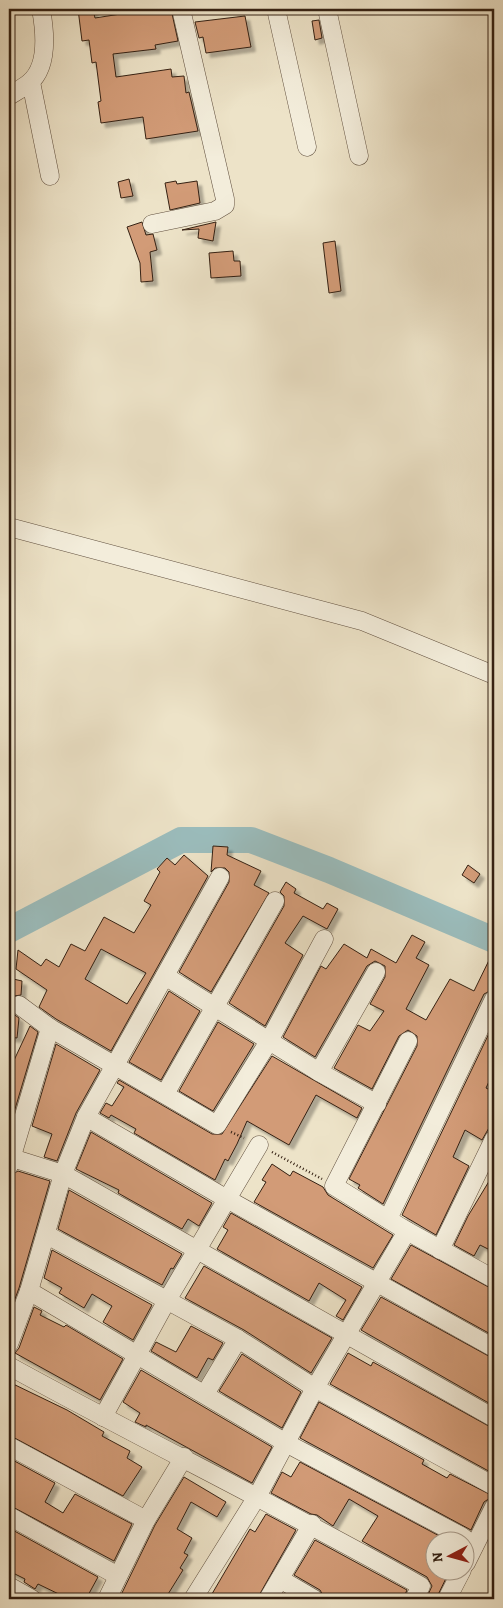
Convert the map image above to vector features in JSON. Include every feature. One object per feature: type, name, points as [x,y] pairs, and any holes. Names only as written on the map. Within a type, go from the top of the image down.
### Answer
[{"type":"street","points":[[9,96],[30,82],[42,61],[45,27],[42,9]]},
{"type":"street","points":[[152,224],[216,211],[224,206],[225,198],[182,9]]},
{"type":"street","points":[[276,9],[307,147]]},
{"type":"street","points":[[327,9],[359,156]]},
{"type":"street","points":[[30,82],[50,176]]},
{"type":"street","points":[[9,527],[362,621],[494,676]]},
{"type":"street","points":[[9,1344],[47,1235],[63,1174],[86,1117],[220,877]]},
{"type":"street","points":[[165,1094],[275,901]]},
{"type":"street","points":[[19,1005],[50,1028],[217,1125],[269,1041],[324,939]]},
{"type":"street","points":[[320,1072],[376,972]]},
{"type":"street","points":[[165,976],[215,1005],[320,1072],[377,1104]]},
{"type":"street","points":[[388,1219],[494,999]]},
{"type":"street","points":[[50,1028],[10,1160],[63,1174],[346,1336],[494,1418]]},
{"type":"street","points":[[408,1041],[334,1186],[440,1250],[494,1278]]},
{"type":"street","points":[[86,1117],[227,1199],[494,1348]]},
{"type":"street","points":[[440,1250],[494,1139]]},
{"type":"street","points":[[103,1417],[166,1302],[259,1145]]},
{"type":"street","points":[[193,1599],[258,1495],[316,1388],[407,1231]]},
{"type":"street","points":[[47,1235],[166,1302],[238,1339],[316,1388],[494,1486]]},
{"type":"street","points":[[29,1291],[286,1443],[450,1530]]},
{"type":"street","points":[[205,1394],[238,1339]]},
{"type":"street","points":[[9,1366],[103,1417],[258,1495],[421,1586],[414,1599]]},
{"type":"street","points":[[9,1446],[146,1520]]},
{"type":"street","points":[[107,1599],[146,1520],[184,1457]]},
{"type":"street","points":[[476,1542],[494,1507]]},
{"type":"street","points":[[9,1516],[118,1576]]},
{"type":"street","points":[[268,1599],[312,1524]]},
{"type":"street","points":[[280,1579],[314,1599]]},
{"type":"street","points":[[447,1599],[457,1580]]},
{"type":"street","points":[[9,1586],[32,1599]]},
{"type":"path","points":[[217,1125],[259,1145],[334,1186]]},
{"type":"building","points":[[78,9],[93,9],[95,18],[127,13],[126,9],[171,9],[178,41],[155,45],[156,49],[113,54],[116,77],[171,69],[172,77],[184,76],[186,93],[189,92],[198,131],[146,139],[143,117],[101,123],[98,102],[101,101],[96,62],[92,63],[89,40],[82,41]]},
{"type":"building","points":[[245,16],[251,47],[206,53],[203,37],[199,38],[195,22]]},
{"type":"building","points":[[319,20],[322,38],[315,40],[312,21]]},
{"type":"building","points":[[129,179],[133,196],[121,198],[118,182]]},
{"type":"building","points":[[176,181],[177,184],[197,181],[200,203],[170,210],[165,183]]},
{"type":"building","points":[[142,222],[146,235],[153,234],[157,250],[150,252],[153,281],[141,282],[140,263],[127,227]]},
{"type":"building","points":[[216,222],[213,241],[198,238],[199,229],[182,230]]},
{"type":"building","points":[[335,241],[341,291],[329,293],[323,243]]},
{"type":"building","points":[[233,251],[234,261],[240,261],[241,276],[211,278],[209,253]]},
{"type":"building","points":[[213,846],[228,847],[227,855],[261,871],[254,885],[269,893],[211,992],[179,972],[229,882],[229,872],[225,868],[215,868],[211,872]]},
{"type":"building","points":[[184,855],[208,876],[111,1051],[39,1007],[47,990],[16,969],[18,950],[41,966],[46,959],[59,967],[71,944],[85,951],[104,917],[134,933],[151,905],[144,901],[160,872],[157,869],[167,858],[175,865]],"holes":[[[101,949],[146,973],[127,1004],[85,979]]]},
{"type":"building","points":[[468,865],[480,874],[474,883],[462,875]]},
{"type":"building","points":[[286,882],[296,889],[294,893],[323,909],[327,903],[338,909],[327,929],[303,916],[285,943],[303,955],[265,1026],[229,1003],[284,906],[284,896],[280,892]]},
{"type":"building","points":[[412,935],[425,942],[416,958],[429,965],[406,1009],[426,1020],[450,979],[474,991],[494,950],[494,989],[484,994],[383,1204],[358,1188],[360,1185],[349,1179],[417,1046],[417,1036],[408,1030],[399,1036],[372,1089],[334,1068],[358,1025],[370,1031],[384,1011],[370,1004],[385,977],[385,966],[375,961],[367,966],[315,1057],[283,1037],[321,966],[326,969],[344,944],[367,958],[371,949],[396,963]]},
{"type":"building","points":[[9,978],[22,981],[21,995],[14,996],[9,1003]]},
{"type":"building","points":[[169,991],[200,1011],[161,1080],[129,1062]]},
{"type":"building","points":[[9,1006],[12,1013],[19,1018],[17,1038],[9,1037]]},
{"type":"building","points":[[218,1022],[254,1044],[213,1111],[179,1091]]},
{"type":"building","points":[[494,1023],[494,1071],[486,1088],[494,1092],[494,1119],[482,1140],[465,1130],[453,1157],[469,1166],[436,1235],[402,1215]]},
{"type":"building","points":[[30,1026],[38,1032],[12,1119],[9,1118],[9,1071]]},
{"type":"building","points":[[56,1044],[100,1070],[76,1113],[57,1161],[44,1157],[52,1134],[32,1126]]},
{"type":"building","points":[[272,1056],[362,1108],[357,1118],[316,1095],[289,1145],[247,1121],[228,1161],[225,1159],[215,1180],[134,1133],[136,1129],[111,1115],[109,1118],[100,1113],[106,1103],[112,1106],[124,1087],[117,1083],[119,1080],[212,1134],[222,1134]]},
{"type":"building","points":[[91,1132],[212,1203],[199,1226],[188,1219],[182,1229],[118,1193],[119,1190],[76,1169]]},
{"type":"building","points":[[272,1164],[290,1176],[293,1171],[323,1187],[328,1195],[393,1235],[373,1268],[254,1202],[266,1182],[262,1180]]},
{"type":"building","points":[[18,1171],[50,1181],[19,1288],[9,1315],[9,1176]]},
{"type":"building","points":[[494,1173],[494,1242],[490,1250],[480,1245],[474,1256],[454,1245],[468,1216]]},
{"type":"building","points":[[69,1190],[182,1254],[173,1269],[171,1268],[162,1285],[58,1229]]},
{"type":"building","points":[[231,1213],[362,1287],[343,1320],[336,1316],[346,1300],[319,1283],[309,1301],[217,1249],[228,1230],[223,1227]]},
{"type":"building","points":[[411,1245],[494,1290],[494,1336],[391,1279]]},
{"type":"building","points":[[52,1250],[152,1305],[133,1340],[103,1322],[112,1306],[92,1294],[84,1308],[59,1293],[62,1288],[44,1278]]},
{"type":"building","points":[[204,1266],[332,1338],[311,1373],[244,1330],[185,1298]]},
{"type":"building","points":[[381,1297],[494,1359],[494,1406],[361,1330]]},
{"type":"building","points":[[34,1307],[42,1311],[40,1315],[64,1327],[66,1325],[123,1359],[100,1400],[15,1353],[19,1348]]},
{"type":"building","points":[[191,1326],[223,1343],[213,1360],[208,1358],[197,1378],[151,1351],[156,1342],[176,1352]]},
{"type":"building","points":[[348,1353],[371,1366],[373,1362],[494,1429],[494,1474],[330,1384]]},
{"type":"building","points":[[242,1354],[301,1392],[282,1428],[219,1391]]},
{"type":"building","points":[[141,1370],[272,1447],[252,1483],[146,1425],[146,1427],[135,1422],[140,1413],[123,1402]]},
{"type":"building","points":[[9,1382],[67,1410],[104,1432],[102,1436],[130,1451],[127,1458],[142,1467],[123,1496],[9,1435]]},
{"type":"building","points":[[319,1402],[424,1460],[422,1464],[447,1478],[450,1474],[493,1496],[484,1502],[471,1530],[300,1438]]},
{"type":"building","points":[[9,1458],[55,1483],[45,1502],[63,1513],[75,1494],[132,1524],[114,1561],[9,1505]]},
{"type":"building","points":[[300,1462],[428,1530],[426,1530],[426,1576],[362,1541],[378,1516],[349,1499],[333,1526],[317,1515],[311,1514],[271,1493],[282,1472],[291,1477]]},
{"type":"building","points":[[184,1477],[226,1502],[217,1517],[191,1502],[177,1529],[192,1538],[184,1553],[188,1555],[180,1568],[183,1570],[165,1599],[119,1599],[155,1525]]},
{"type":"building","points":[[266,1514],[296,1530],[257,1599],[209,1599],[250,1529],[255,1532]]},
{"type":"building","points":[[9,1528],[98,1577],[86,1599],[79,1599],[69,1594],[67,1598],[38,1584],[35,1589],[24,1582],[25,1579],[9,1571]]},
{"type":"building","points":[[315,1540],[407,1590],[403,1599],[325,1599],[320,1590],[294,1575]]},
{"type":"building","points":[[429,1580],[445,1580],[436,1599],[426,1599],[432,1586]]},
{"type":"waterway","points":[[9,930],[181,840],[251,840],[329,870],[494,940]]}]
